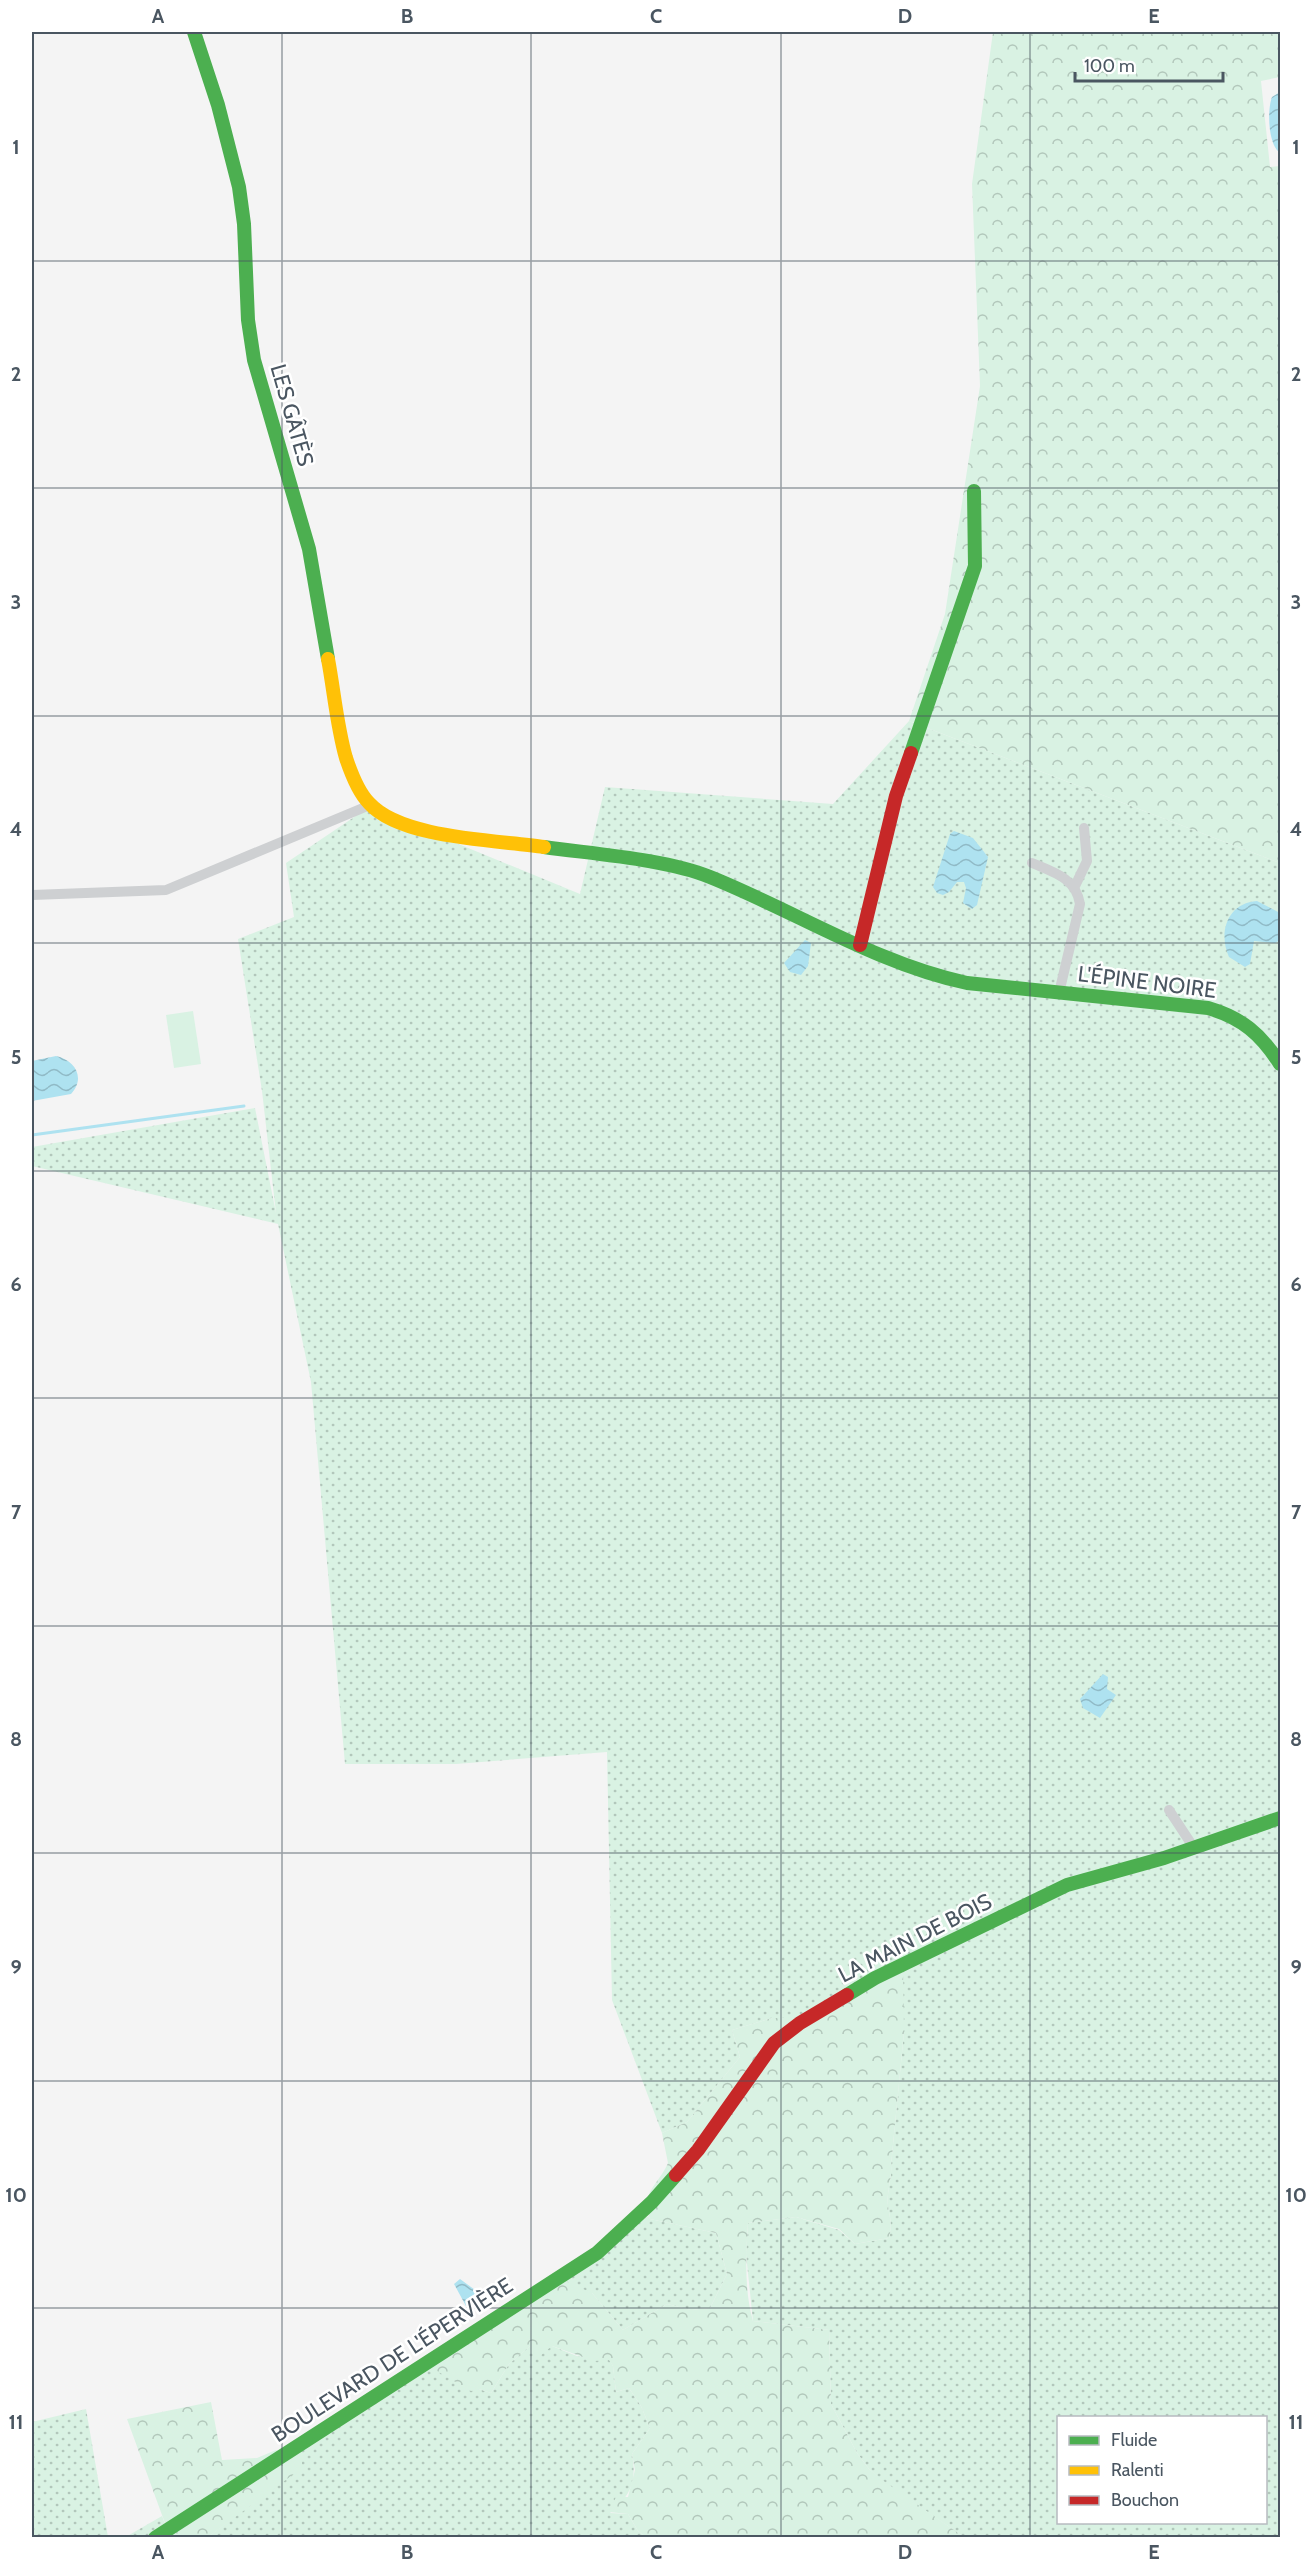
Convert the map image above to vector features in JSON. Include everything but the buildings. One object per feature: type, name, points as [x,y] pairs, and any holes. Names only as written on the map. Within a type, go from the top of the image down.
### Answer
[{"type":"street","name":"LES GÂTÈS","points":[[194,32],[218,105],[239,187],[244,224],[248,320],[254,360],[309,549],[346,758],[360,791],[370,805]]},
{"type":"street","points":[[860,945],[896,796],[975,566],[974,491]]},
{"type":"street","points":[[32,895],[166,890],[370,805]]},
{"type":"street","name":"L'ÉPINE NOIRE","points":[[370,805],[399,822],[424,831],[563,849],[668,866],[708,876],[860,945],[939,977],[967,983],[1208,1008],[1233,1015],[1254,1027],[1268,1041],[1281,1064]]},
{"type":"street","points":[[1075,886],[1087,861],[1084,828]]},
{"type":"street","points":[[1032,863],[1064,876],[1075,886],[1080,904],[1059,993]]},
{"type":"street","points":[[1169,1810],[1194,1848]]},
{"type":"street","name":"LA MAIN DE BOIS","points":[[645,2208],[698,2150],[774,2043],[800,2023],[875,1978],[1067,1885],[1194,1848],[1281,1818]]},
{"type":"street","name":"BOULEVARD DE L'ÉPERVIÈRE","points":[[155,2538],[597,2253],[645,2208]]},
{"type":"green space","points":[[993,32],[1280,32],[1280,77],[1261,81],[1270,167],[1280,166],[1280,863],[909,721],[945,614],[980,386],[972,184]]},
{"type":"green space","points":[[909,721],[1280,863],[1280,2537],[964,2537],[885,2483],[869,2469],[857,2453],[831,2404],[829,2330],[753,2321],[746,2254],[748,2223],[796,2217],[839,2230],[855,2244],[889,2238],[891,2225],[888,2194],[904,2032],[799,2018],[772,2018],[732,2030],[740,2057],[687,2122],[662,2133],[612,2000],[607,1752],[456,1764],[345,1764],[311,1382],[278,1224],[32,1166],[32,1147],[255,1108],[276,1213],[262,1091],[238,939],[294,917],[286,863],[369,807],[580,894],[605,787],[833,804]]},
{"type":"green space","points":[[193,1011],[201,1064],[174,1068],[166,1015]]},
{"type":"green space","points":[[903,1969],[904,2032],[888,2194],[891,2225],[889,2238],[855,2244],[839,2229],[796,2217],[748,2223],[746,2259],[748,2297],[753,2321],[829,2330],[831,2404],[857,2453],[869,2469],[885,2482],[964,2537],[646,2537],[638,2531],[628,2514],[609,2512],[616,2497],[628,2497],[635,2470],[632,2454],[650,2428],[641,2406],[629,2388],[616,2392],[613,2366],[609,2360],[594,2361],[552,2346],[540,2356],[530,2346],[509,2364],[491,2393],[479,2389],[471,2391],[430,2367],[563,2280],[592,2293],[623,2330],[667,2304],[691,2310],[710,2308],[727,2274],[716,2233],[650,2219],[647,2210],[648,2196],[668,2163],[662,2133],[687,2122],[740,2057],[732,2030],[772,2018],[799,2018]]},
{"type":"green space","points":[[649,2216],[650,2219],[716,2233],[727,2274],[710,2308],[691,2310],[667,2304],[623,2330],[592,2293],[479,2389],[491,2393],[509,2364],[530,2346],[552,2346],[577,2356],[609,2359],[613,2366],[616,2392],[629,2388],[641,2406],[650,2428],[632,2454],[634,2472],[628,2494],[610,2513],[628,2514],[638,2531],[646,2537],[208,2537],[242,2511],[281,2451]]},
{"type":"green space","points":[[211,2402],[222,2460],[257,2458],[276,2450],[302,2455],[302,2468],[208,2537],[170,2537],[127,2419]]},
{"type":"green space","points":[[86,2409],[108,2537],[32,2537],[32,2422]]},
{"type":"green space","points":[[162,2516],[170,2537],[124,2538]]},
{"type":"water","points":[[1280,92],[1280,153],[1273,143],[1269,118],[1272,97]]},
{"type":"water","points":[[954,831],[973,838],[988,857],[977,905],[972,909],[963,903],[966,888],[964,882],[957,882],[949,892],[943,895],[937,893],[933,887],[950,834]]},
{"type":"water","points":[[1257,901],[1280,913],[1280,940],[1275,943],[1254,941],[1250,964],[1245,967],[1229,957],[1225,929],[1232,913],[1238,907]]},
{"type":"water","points":[[805,940],[811,943],[808,966],[801,975],[790,972],[784,963]]},
{"type":"water","points":[[56,1056],[68,1061],[76,1070],[78,1082],[75,1088],[71,1094],[32,1101],[32,1061]]},
{"type":"water","points":[[1103,1674],[1108,1677],[1107,1689],[1116,1695],[1100,1718],[1083,1708],[1080,1699]]},
{"type":"water","points":[[460,2279],[482,2295],[471,2307],[466,2306],[454,2284]]},
{"type":"waterway","points":[[32,1135],[244,1106]]},
{"type":"traffic: fast","points":[[194,32],[218,105],[239,187],[244,224],[248,320],[254,360],[309,549],[328,659]]},
{"type":"traffic: fast","points":[[911,753],[975,566],[974,491]]},
{"type":"traffic: fast","points":[[544,847],[629,858],[692,871],[742,891],[869,950],[901,963],[967,983],[1208,1008],[1250,1028],[1266,1044],[1280,1064]]},
{"type":"traffic: fast","points":[[847,1995],[875,1978],[1067,1885],[1164,1858],[1280,1818]]},
{"type":"traffic: fast","points":[[155,2538],[597,2253],[652,2202],[676,2175]]},
{"type":"traffic: slow","points":[[328,659],[346,758],[358,788],[369,803],[384,815],[426,831],[544,847]]},
{"type":"traffic: jam","points":[[860,945],[896,796],[911,753]]},
{"type":"traffic: jam","points":[[676,2175],[698,2150],[774,2043],[800,2023],[847,1995]]}]
